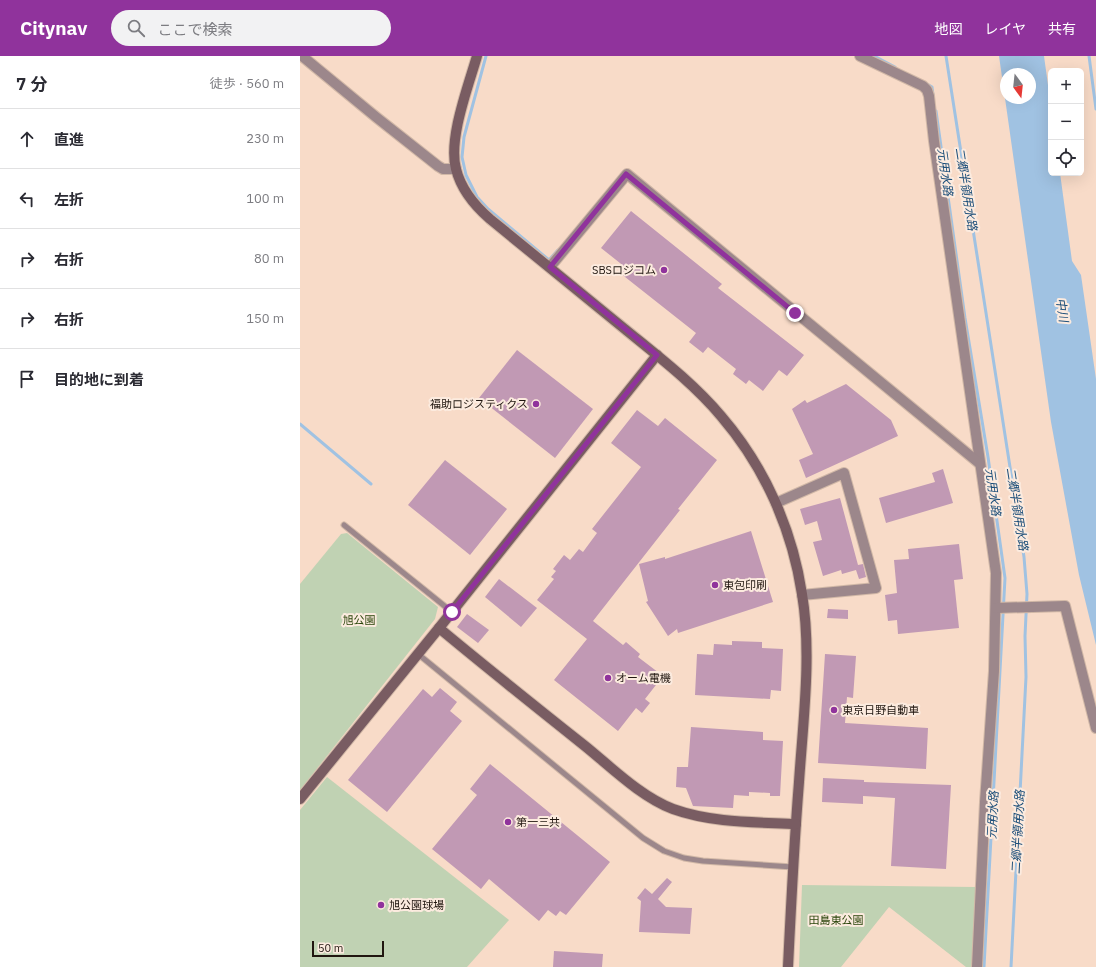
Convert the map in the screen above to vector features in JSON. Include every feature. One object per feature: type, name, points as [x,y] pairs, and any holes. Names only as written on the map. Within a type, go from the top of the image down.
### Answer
[{"type":"street","points":[[302,56],[438,166],[456,170]]},
{"type":"street","points":[[477,56],[461,112],[454,144],[456,170],[464,189],[478,209],[698,390],[722,416],[746,449],[776,503],[786,527],[795,559],[802,595],[806,637],[806,680],[793,867],[788,967]]},
{"type":"street","points":[[860,56],[923,86],[927,90],[929,96],[979,462],[996,573],[996,608],[977,967]]},
{"type":"street","points":[[550,267],[626,174],[979,462]]},
{"type":"street","points":[[300,799],[452,612],[657,355]]},
{"type":"street","points":[[776,503],[844,473],[876,588],[802,595]]},
{"type":"street","points":[[996,608],[1065,606],[1096,728]]},
{"type":"street","points":[[439,628],[609,766],[653,798],[672,809],[694,816],[718,820],[796,824]]},
{"type":"lane","points":[[344,525],[452,612]]},
{"type":"lane","points":[[418,654],[643,838],[664,851],[684,858],[703,861],[793,867]]},
{"type":"green space","name":"旭公園","points":[[347,533],[438,607],[435,619],[300,790],[300,584],[341,534]]},
{"type":"green space","name":"旭公園球場","points":[[327,777],[509,920],[467,967],[300,967],[300,810]]},
{"type":"green space","name":"田島東公園","points":[[802,885],[976,887],[972,967],[966,967],[889,907],[841,967],[799,967]]},
{"type":"water","name":"中川","points":[[999,56],[1044,56],[1048,85],[1048,176],[1060,176],[1072,261],[1081,275],[1096,379],[1096,645],[1079,575],[1051,422],[1006,104],[1036,104],[1036,68],[1001,68]]},
{"type":"building","points":[[631,211],[722,284],[718,288],[804,355],[787,376],[779,370],[763,391],[749,380],[746,384],[733,374],[736,369],[708,347],[703,353],[689,342],[696,333],[620,273],[625,267],[601,248]]},
{"type":"building","name":"福助ロジスティクス","points":[[517,350],[593,409],[555,458],[479,398]]},
{"type":"building","points":[[846,384],[891,420],[898,436],[806,478],[799,460],[813,454],[792,409],[805,400],[807,403]]},
{"type":"building","points":[[637,410],[658,426],[665,418],[717,460],[593,621],[623,645],[626,642],[640,654],[638,657],[663,676],[645,699],[650,703],[642,713],[636,708],[618,731],[554,680],[587,639],[537,600],[554,579],[551,577],[556,571],[553,569],[564,555],[570,560],[579,549],[583,552],[597,533],[592,529],[641,467],[611,443]]},
{"type":"building","points":[[445,460],[507,509],[470,555],[408,505]]},
{"type":"building","points":[[943,469],[953,503],[886,523],[879,498],[935,482],[932,473]]},
{"type":"building","points":[[840,498],[858,565],[863,564],[866,577],[859,579],[856,570],[842,574],[841,570],[823,576],[813,542],[822,540],[817,521],[805,525],[800,509]]},
{"type":"building","name":"東包印刷","points":[[751,531],[773,602],[678,633],[677,629],[668,636],[646,602],[648,601],[639,564],[665,557],[665,559]]},
{"type":"building","points":[[959,544],[963,579],[954,580],[959,628],[898,634],[897,620],[888,621],[885,595],[897,593],[894,560],[909,559],[908,549]]},
{"type":"building","points":[[499,579],[537,608],[521,627],[485,597]]},
{"type":"building","points":[[828,609],[848,610],[848,619],[827,618]]},
{"type":"building","points":[[467,614],[489,630],[478,643],[457,627]]},
{"type":"building","points":[[732,641],[762,642],[762,648],[783,649],[781,691],[771,690],[770,699],[695,695],[697,654],[713,655],[714,644],[732,645]]},
{"type":"building","name":"東京日野自動車","points":[[825,654],[856,656],[853,698],[847,697],[845,723],[928,728],[926,769],[818,763]]},
{"type":"building","points":[[440,688],[457,702],[450,711],[462,721],[387,812],[348,780],[423,689],[432,697]]},
{"type":"building","points":[[691,727],[763,732],[763,740],[783,741],[780,796],[770,796],[770,793],[749,792],[749,796],[734,795],[733,808],[693,806],[686,788],[676,787],[677,767],[688,767]]},
{"type":"building","name":"第一三共","points":[[490,764],[610,862],[566,915],[560,911],[556,916],[548,910],[539,921],[489,879],[481,889],[432,849],[477,795],[470,789]]},
{"type":"building","points":[[823,778],[864,780],[864,782],[951,785],[946,869],[891,866],[895,798],[863,796],[863,804],[822,802]]},
{"type":"building","points":[[667,878],[672,882],[658,899],[666,907],[692,908],[690,934],[639,932],[641,901],[637,898],[645,888],[652,894]]},
{"type":"building","points":[[554,951],[603,954],[602,967],[553,967]]},
{"type":"waterway","points":[[486,56],[464,137],[462,157],[466,175],[477,197],[488,209],[549,260],[558,250]]},
{"type":"waterway","name":"元用水路","points":[[874,56],[895,67]]},
{"type":"waterway","name":"二郷半領用水路","points":[[946,56],[1024,557],[1027,594],[1025,636],[1026,677],[1011,967]]},
{"type":"waterway","points":[[1089,56],[1096,109]]},
{"type":"waterway","name":"元用水路","points":[[927,84],[932,87],[933,95]]},
{"type":"waterway","name":"元用水路","points":[[936,111],[965,318],[988,457],[1005,578],[984,967]]},
{"type":"waterway","points":[[300,424],[371,484]]},
{"type":"place","name":"SBSロジコム","points":[[664,270]]},
{"type":"place","name":"福助ロジスティクス","points":[[536,404]]},
{"type":"place","name":"東包印刷","points":[[715,585]]},
{"type":"place","name":"オーム電機","points":[[608,678]]},
{"type":"place","name":"東京日野自動車","points":[[834,710]]},
{"type":"place","name":"第一三共","points":[[508,822]]},
{"type":"place","name":"旭公園球場","points":[[381,905]]},
{"type":"route","points":[[452,612],[657,355],[550,267],[626,174],[795,313]]}]
